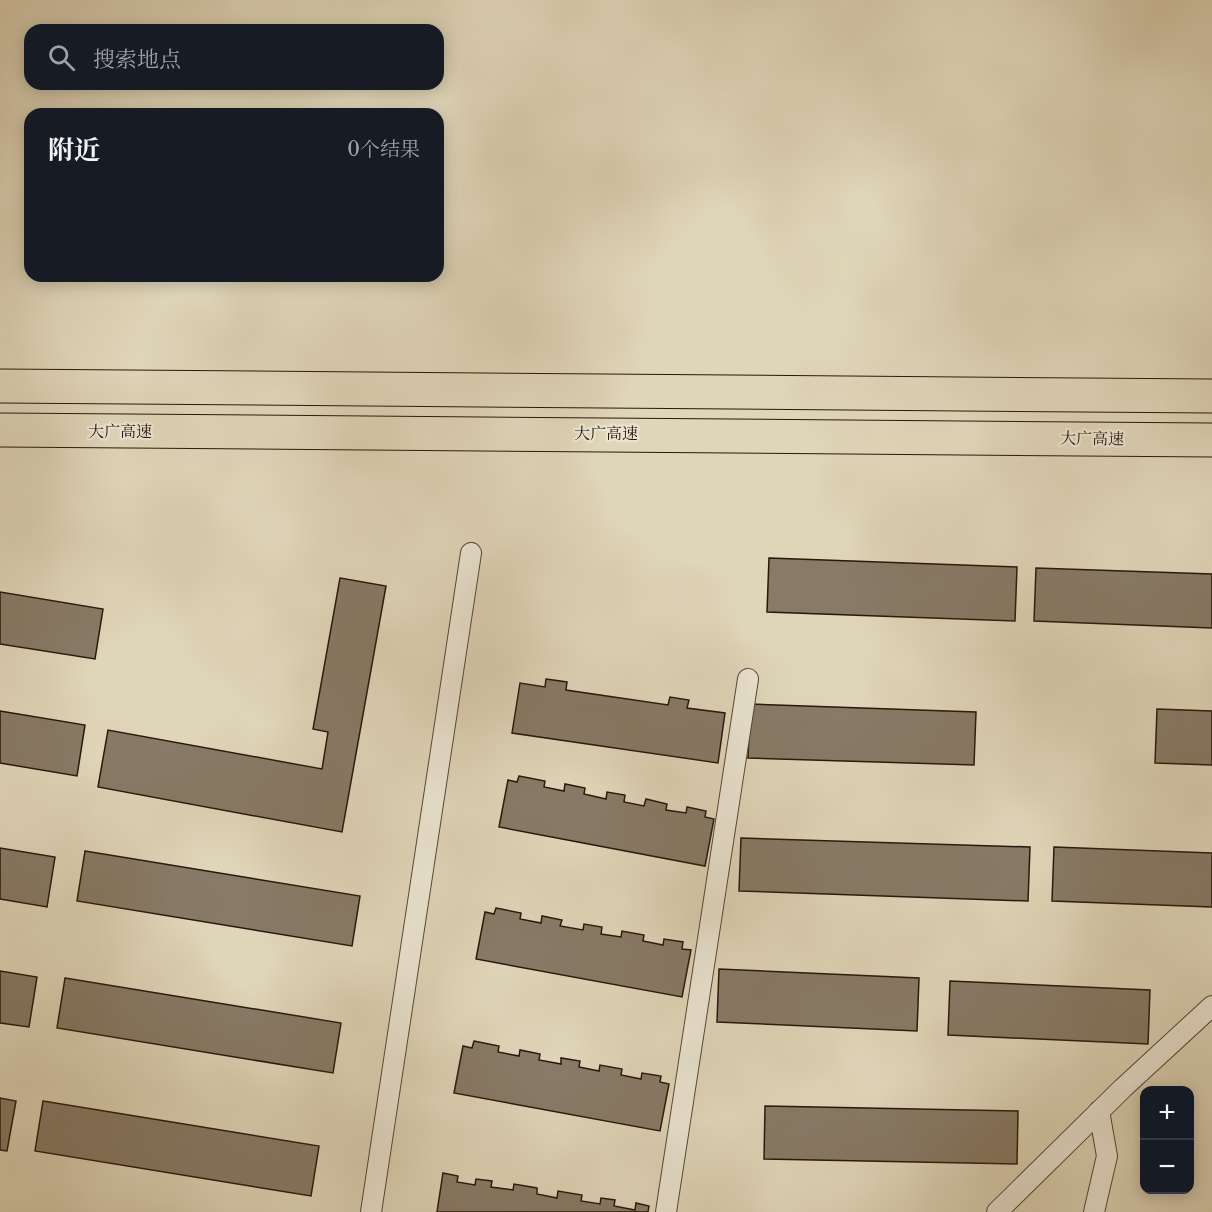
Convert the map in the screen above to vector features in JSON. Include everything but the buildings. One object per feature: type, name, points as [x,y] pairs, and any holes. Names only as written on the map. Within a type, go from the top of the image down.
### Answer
[{"type":"highway","points":[[0,386],[1212,396]]},
{"type":"highway","name":"大广高速","points":[[0,430],[1212,440]]},
{"type":"street","points":[[371,1212],[471,553]]},
{"type":"street","points":[[666,1212],[748,679]]},
{"type":"street","points":[[997,1212],[1099,1111],[1212,1006]]},
{"type":"street","points":[[1094,1212],[1107,1156],[1099,1111]]}]
